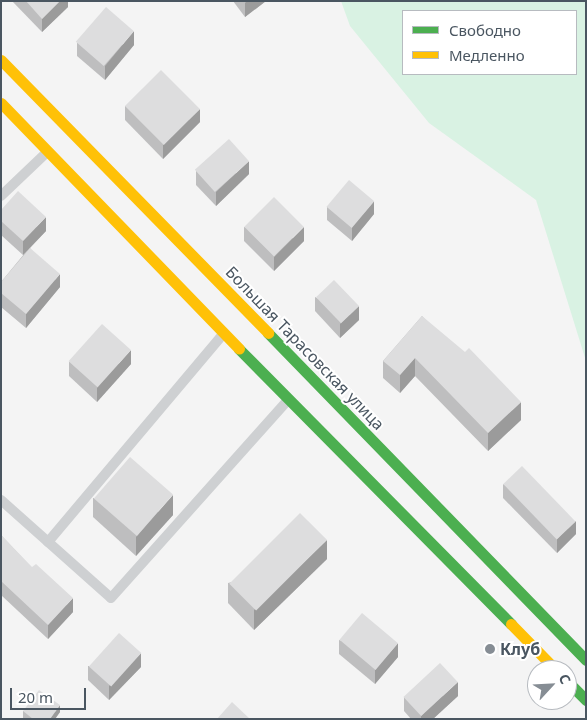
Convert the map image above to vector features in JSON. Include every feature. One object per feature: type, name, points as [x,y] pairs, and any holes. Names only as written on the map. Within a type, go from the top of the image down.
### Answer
[{"type":"street","name":"Большая Тарасовская улица","points":[[1,60],[586,660]]},
{"type":"street","points":[[1,104],[225,332],[288,399],[546,660]]},
{"type":"street","points":[[577,691],[586,700]]},
{"type":"lane","points":[[1,196],[48,151]]},
{"type":"lane","points":[[48,542],[225,332]]},
{"type":"lane","points":[[1,500],[111,598],[288,399]]},
{"type":"green space","points":[[341,1],[586,1],[586,361],[536,200],[429,123],[350,26]]},
{"type":"building","points":[[26,1],[60,1],[42,19]]},
{"type":"building","points":[[106,7],[134,31],[104,66],[76,42]]},
{"type":"building","points":[[161,70],[200,109],[164,145],[125,106]]},
{"type":"building","points":[[229,139],[249,161],[215,192],[195,170]]},
{"type":"building","points":[[349,180],[374,201],[352,228],[327,207]]},
{"type":"building","points":[[18,191],[46,217],[23,241],[1,221],[1,210]]},
{"type":"building","points":[[274,197],[304,227],[274,256],[244,227]]},
{"type":"building","points":[[30,248],[60,274],[26,314],[1,293],[1,282]]},
{"type":"building","points":[[334,280],[359,306],[341,323],[316,297]]},
{"type":"building","points":[[422,316],[465,352],[469,348],[521,402],[488,433],[415,358],[400,375],[383,361]]},
{"type":"building","points":[[102,324],[131,350],[98,387],[69,361]]},
{"type":"building","points":[[130,457],[173,494],[137,536],[94,499]]},
{"type":"building","points":[[522,466],[575,521],[557,539],[503,484]]},
{"type":"building","points":[[300,513],[327,540],[256,611],[229,584]]},
{"type":"building","points":[[1,535],[32,567],[36,564],[73,598],[48,625],[1,581]]},
{"type":"building","points":[[362,613],[398,643],[376,670],[340,640]]},
{"type":"building","points":[[119,633],[141,653],[111,687],[89,666]]},
{"type":"building","points":[[440,663],[458,682],[421,716],[403,697]]},
{"type":"building","points":[[39,690],[60,705],[50,719],[33,719],[23,711]]},
{"type":"building","points":[[232,702],[250,719],[217,719]]},
{"type":"traffic: fast","points":[[268,333],[586,660]]},
{"type":"traffic: fast","points":[[239,349],[511,624]]},
{"type":"traffic: fast","points":[[577,691],[586,700]]},
{"type":"traffic: slow","points":[[1,60],[268,333]]},
{"type":"traffic: slow","points":[[1,103],[239,349]]},
{"type":"traffic: slow","points":[[511,624],[546,660]]},
{"type":"place","name":"Клуб","points":[[490,649]]}]
